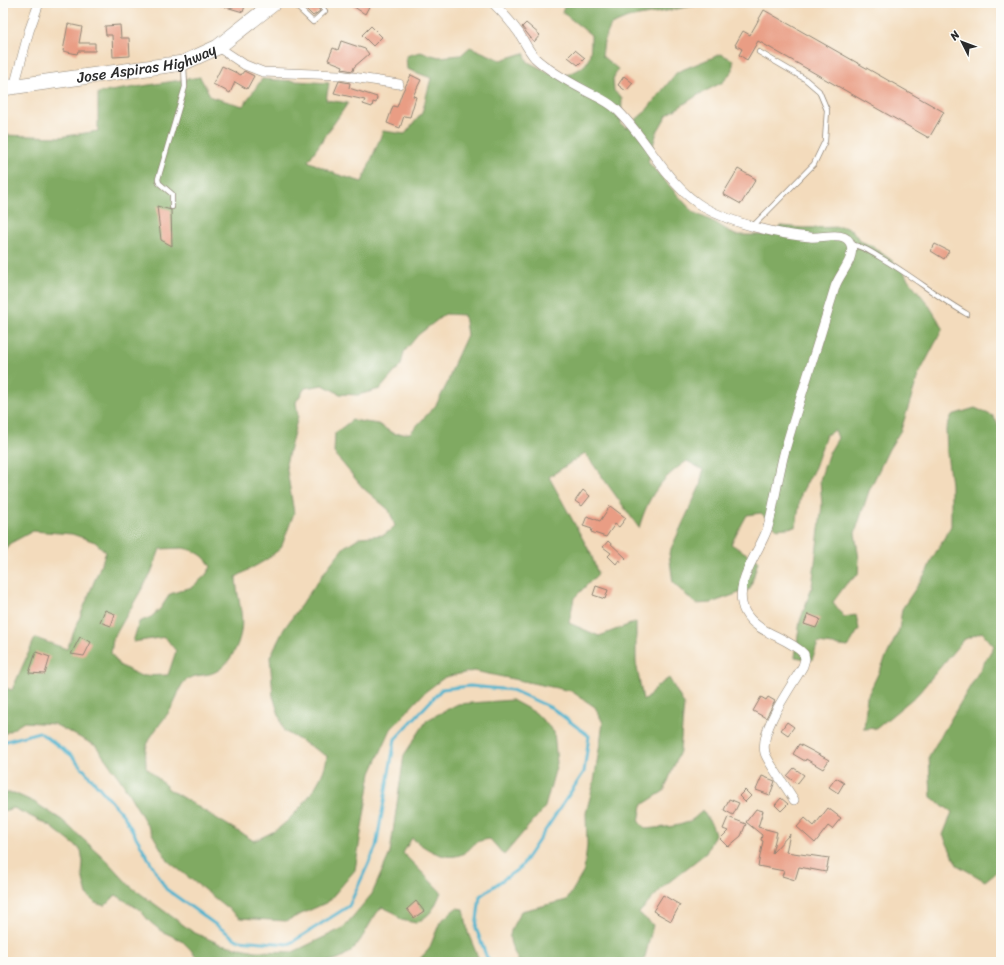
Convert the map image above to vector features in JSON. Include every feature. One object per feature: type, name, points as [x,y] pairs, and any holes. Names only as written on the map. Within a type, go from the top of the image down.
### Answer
[{"type":"main road","name":"Jose Aspiras Highway","points":[[9,88],[184,63],[218,47],[274,3]]},
{"type":"street","points":[[9,88],[39,3]]},
{"type":"street","points":[[493,3],[519,33],[528,49],[535,57],[578,86],[614,107],[650,149],[665,171],[692,199],[725,218],[753,226],[811,238],[829,236],[842,237],[850,244],[852,250],[848,262],[837,281],[785,451],[768,527],[745,577],[742,595],[745,612],[756,625],[785,640],[804,654],[805,659],[803,666],[771,720],[765,748],[768,758],[794,800]]},
{"type":"street","points":[[218,47],[245,65],[263,72],[339,75],[399,84]]},
{"type":"lane","points":[[293,3],[313,22],[325,11],[319,3]]},
{"type":"lane","points":[[753,226],[814,164],[825,141],[827,110],[819,91],[805,79],[759,52]]},
{"type":"lane","points":[[172,207],[172,194],[159,182],[158,179],[185,87],[184,63]]},
{"type":"lane","points":[[850,244],[862,247],[895,266],[966,314]]},
{"type":"green space","points":[[566,3],[699,3],[698,5],[628,18],[611,25],[604,41],[602,56],[618,69],[613,79],[614,91],[622,98],[621,124],[626,128],[645,112],[677,72],[721,54],[733,60],[733,70],[723,82],[698,95],[667,115],[657,132],[648,162],[693,212],[716,223],[735,235],[773,235],[780,226],[803,228],[844,227],[852,230],[860,241],[872,246],[902,268],[907,278],[928,304],[943,328],[918,376],[901,430],[889,449],[869,491],[855,533],[859,559],[858,575],[847,583],[833,602],[844,617],[856,615],[859,629],[848,647],[818,643],[812,660],[795,657],[800,621],[812,587],[822,505],[820,480],[828,455],[838,438],[835,430],[826,435],[815,467],[801,494],[796,527],[777,529],[761,513],[747,515],[731,544],[758,561],[750,589],[711,603],[696,604],[673,583],[669,553],[700,486],[703,470],[687,461],[669,475],[651,498],[646,507],[639,528],[585,453],[549,477],[591,554],[598,574],[574,598],[569,623],[599,636],[636,622],[636,662],[643,700],[647,699],[656,687],[669,678],[684,704],[680,751],[664,791],[642,805],[639,822],[646,829],[677,826],[691,821],[702,810],[712,825],[715,834],[706,853],[664,886],[639,913],[653,925],[645,957],[641,962],[519,962],[512,947],[510,936],[513,926],[521,911],[567,900],[584,871],[587,845],[586,813],[594,782],[603,723],[595,707],[571,691],[474,671],[445,677],[425,692],[391,729],[371,773],[355,870],[328,902],[286,921],[240,918],[168,861],[122,782],[96,746],[54,724],[24,722],[3,735],[3,687],[12,690],[35,638],[67,649],[106,552],[95,542],[72,534],[33,531],[9,544],[3,554],[3,135],[60,137],[98,131],[98,93],[200,77],[211,97],[243,106],[262,79],[329,83],[326,100],[348,103],[308,161],[336,174],[362,182],[383,131],[405,134],[422,113],[431,78],[407,69],[406,56],[420,52],[439,57],[461,55],[470,47],[501,60],[524,53],[528,62],[560,78],[582,68],[586,64],[591,46],[591,35],[562,12]],"holes":[[[445,314],[464,315],[467,335],[455,361],[447,384],[436,405],[410,433],[394,434],[378,424],[352,420],[335,433],[334,453],[363,488],[389,510],[395,526],[384,535],[360,537],[344,547],[284,629],[270,657],[273,696],[284,731],[327,756],[325,766],[316,786],[302,805],[279,828],[254,841],[170,790],[146,767],[146,751],[148,743],[174,704],[184,682],[191,677],[219,670],[226,664],[234,651],[241,634],[242,626],[236,577],[266,560],[281,548],[294,513],[286,464],[298,416],[296,402],[305,388],[323,385],[340,394],[358,395],[380,389],[401,365],[404,352],[418,335]],[[183,548],[200,554],[206,559],[211,567],[205,576],[192,587],[170,594],[160,609],[151,617],[139,622],[133,642],[165,637],[176,651],[168,675],[141,676],[119,665],[111,653],[113,639],[151,573],[160,549]]]},
{"type":"green space","points":[[975,408],[993,416],[1001,429],[1001,868],[985,881],[957,865],[943,835],[952,812],[931,797],[929,756],[994,646],[982,632],[963,640],[918,694],[877,728],[864,729],[867,697],[899,630],[902,609],[927,571],[932,559],[951,526],[951,484],[946,429],[952,415]]},
{"type":"green space","points":[[512,700],[536,713],[554,732],[557,763],[545,807],[504,855],[490,839],[479,841],[464,853],[457,856],[444,856],[430,850],[412,838],[403,853],[441,892],[432,910],[426,917],[416,923],[401,920],[395,913],[382,907],[355,947],[349,953],[331,961],[199,962],[191,950],[181,940],[161,931],[149,921],[140,910],[116,895],[105,906],[95,903],[87,895],[82,875],[83,862],[81,850],[50,826],[14,808],[3,811],[3,793],[14,793],[34,802],[62,820],[104,858],[130,886],[193,932],[220,944],[256,951],[293,952],[343,928],[372,894],[390,853],[404,755],[427,720],[458,704]]},
{"type":"green space","points":[[456,908],[464,909],[468,933],[480,962],[417,962],[429,949],[440,922]]},
{"type":"building","points":[[219,3],[246,3],[243,12],[219,5]]},
{"type":"building","points":[[315,3],[320,11],[313,16],[306,9]]},
{"type":"building","points":[[348,3],[371,3],[365,14]]},
{"type":"building","points":[[764,10],[944,112],[929,138],[758,41],[747,60],[739,55],[742,49],[735,45],[743,31],[750,35]]},
{"type":"building","points":[[526,23],[540,35],[534,42],[522,27]]},
{"type":"building","points":[[68,24],[82,27],[79,43],[95,43],[95,51],[78,51],[77,54],[63,51]]},
{"type":"building","points":[[120,25],[121,38],[129,38],[130,56],[113,57],[112,35],[106,35],[105,26]]},
{"type":"building","points":[[371,26],[382,37],[373,46],[362,35]]},
{"type":"building","points":[[341,41],[365,49],[369,54],[354,67],[353,71],[342,69],[343,66],[328,60],[333,48],[338,50]]},
{"type":"building","points":[[575,50],[585,58],[578,65],[568,57]]},
{"type":"building","points":[[222,66],[241,75],[244,71],[254,76],[247,89],[235,82],[230,93],[213,84]]},
{"type":"building","points":[[411,75],[421,80],[413,96],[416,97],[410,117],[404,116],[400,128],[387,123],[393,106],[397,107]]},
{"type":"building","points":[[624,76],[633,83],[626,91],[618,85]]},
{"type":"building","points":[[339,81],[350,83],[349,88],[377,97],[376,103],[373,102],[372,107],[363,104],[365,100],[334,93]]},
{"type":"building","points":[[738,169],[756,179],[741,204],[723,194]]},
{"type":"building","points":[[157,206],[171,210],[172,246],[161,240]]},
{"type":"building","points":[[935,244],[949,251],[944,259],[931,251]]},
{"type":"building","points":[[583,490],[590,496],[582,506],[575,501]]},
{"type":"building","points":[[610,506],[626,518],[619,527],[615,524],[606,537],[591,532],[592,529],[583,526],[587,516],[600,521]]},
{"type":"building","points":[[608,541],[626,558],[622,562],[619,560],[616,564],[608,556],[611,553],[603,547]]},
{"type":"building","points":[[596,586],[608,590],[605,599],[593,595]]},
{"type":"building","points":[[105,610],[115,614],[111,626],[100,622]]},
{"type":"building","points":[[808,614],[820,619],[816,628],[804,624]]},
{"type":"building","points":[[80,637],[91,642],[84,656],[71,654]]},
{"type":"building","points":[[36,652],[50,657],[45,674],[29,673]]},
{"type":"building","points":[[761,697],[766,700],[768,697],[775,701],[766,718],[753,711]]},
{"type":"building","points":[[787,722],[794,727],[788,735],[781,730]]},
{"type":"building","points":[[799,744],[829,760],[823,769],[806,759],[805,761],[793,754]]},
{"type":"building","points":[[794,768],[804,775],[797,784],[787,776]]},
{"type":"building","points":[[762,776],[775,781],[770,795],[756,790]]},
{"type":"building","points":[[836,778],[844,783],[838,793],[829,787]]},
{"type":"building","points":[[745,790],[751,796],[745,802],[739,796]]},
{"type":"building","points":[[781,798],[788,804],[781,811],[775,805]]},
{"type":"building","points":[[729,799],[739,803],[733,815],[724,810]]},
{"type":"building","points":[[828,808],[841,818],[832,829],[828,826],[815,843],[797,827],[805,818],[814,826]]},
{"type":"building","points":[[756,809],[763,811],[758,827],[777,832],[772,853],[790,834],[786,852],[829,858],[826,872],[799,867],[795,880],[782,876],[784,871],[758,866],[763,841],[761,840],[762,835],[746,822]]},
{"type":"building","points":[[728,817],[746,824],[741,836],[728,847],[720,839],[728,831],[723,829]]},
{"type":"building","points":[[663,895],[680,905],[671,921],[653,911]]},
{"type":"building","points":[[416,901],[424,911],[414,918],[407,909]]},
{"type":"waterway","points":[[3,742],[39,732],[71,755],[124,816],[166,889],[237,940],[289,944],[349,906],[376,847],[395,739],[442,689],[470,686],[512,690],[552,708],[589,736],[584,772],[521,867],[480,896],[476,928],[487,958],[492,962]]}]
